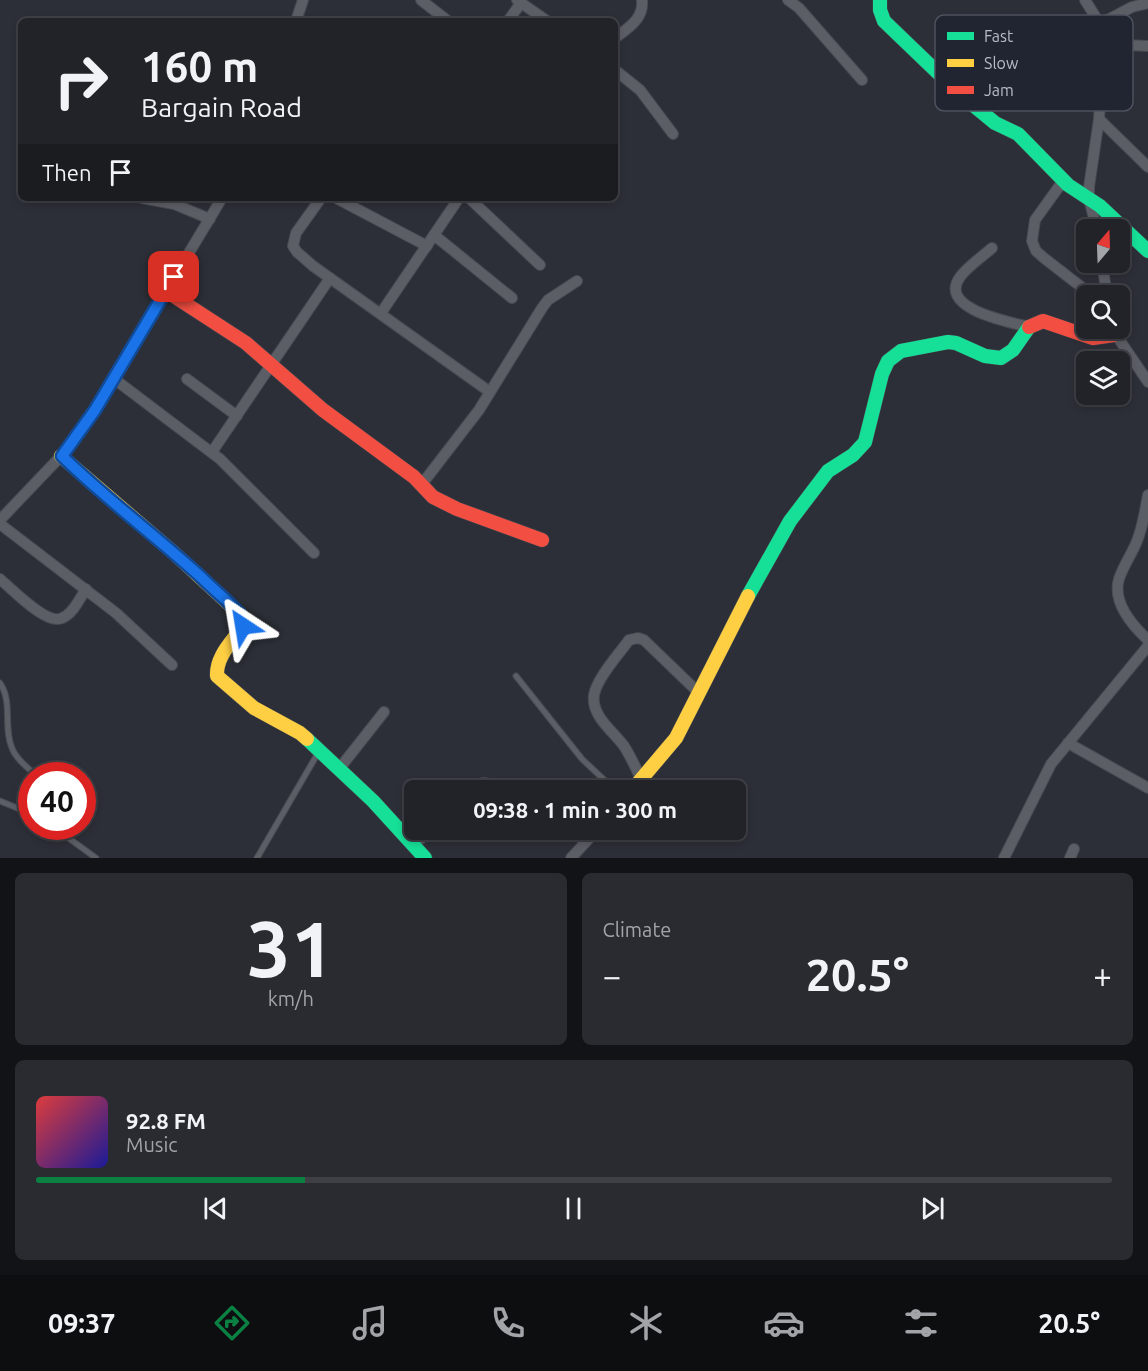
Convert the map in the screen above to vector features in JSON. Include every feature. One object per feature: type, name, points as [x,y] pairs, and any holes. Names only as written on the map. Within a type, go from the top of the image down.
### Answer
[{"type":"street","points":[[297,18],[303,0]]},
{"type":"street","points":[[421,0],[444,18]]},
{"type":"street","points":[[618,35],[638,18],[642,11],[642,0]]},
{"type":"street","points":[[788,0],[799,8],[861,80]]},
{"type":"street","points":[[880,0],[880,10],[884,21],[935,69]]},
{"type":"street","points":[[1085,0],[1094,15]]},
{"type":"street","points":[[510,18],[519,1],[544,18]]},
{"type":"street","points":[[1116,15],[1132,6],[1148,3]]},
{"type":"street","points":[[1133,45],[1148,46]]},
{"type":"street","points":[[618,72],[640,90],[673,134]]},
{"type":"street","points":[[980,111],[1018,134],[1063,181],[1114,217],[1148,251]]},
{"type":"street","points":[[1094,219],[1089,199],[1099,111]]},
{"type":"street","points":[[1099,119],[1148,167]]},
{"type":"street","points":[[1063,181],[1035,220],[1032,241],[1036,251],[1079,285]]},
{"type":"street","points":[[158,201],[174,204],[210,219]]},
{"type":"street","points":[[172,665],[116,613],[0,522],[62,456],[84,427],[220,201]]},
{"type":"street","points":[[319,201],[296,233],[293,246],[304,259],[490,392]]},
{"type":"street","points":[[342,201],[427,246]]},
{"type":"street","points":[[381,313],[457,201]]},
{"type":"street","points":[[472,201],[540,265]]},
{"type":"street","points":[[434,235],[512,298]]},
{"type":"street","points":[[992,248],[960,277],[956,285],[956,293],[960,301],[970,308],[1029,327]]},
{"type":"street","points":[[212,452],[330,278]]},
{"type":"street","points":[[422,484],[490,392],[548,300],[577,281]]},
{"type":"street","points":[[166,291],[246,343],[323,410],[422,484],[433,497],[457,509],[542,540]]},
{"type":"street","points":[[699,693],[644,640],[638,638],[629,640],[598,685],[594,704],[603,723],[623,745],[641,779],[676,738],[775,545],[790,521],[828,471],[853,455],[865,442],[882,374],[888,361],[901,351],[948,342],[956,343],[985,356],[1001,358],[1013,350],[1029,327],[1043,321],[1076,332]]},
{"type":"street","points":[[1118,339],[1148,382]]},
{"type":"street","points":[[114,378],[212,452],[314,553]]},
{"type":"street","points":[[187,380],[237,416]]},
{"type":"street","points":[[62,456],[174,553],[240,614],[244,621],[243,626],[218,663],[217,676],[254,708],[289,726],[319,751],[373,801],[425,858]]},
{"type":"street","points":[[1148,495],[1137,542],[1122,571],[1118,588],[1119,598],[1130,620],[1148,640]]},
{"type":"street","points":[[0,579],[30,605],[53,620],[60,620],[67,615],[86,589]]},
{"type":"street","points":[[1004,858],[1051,764],[1148,646]]},
{"type":"street","points":[[339,769],[384,712]]},
{"type":"street","points":[[1068,743],[1148,788]]},
{"type":"street","points":[[413,844],[419,840]]},
{"type":"street","points":[[571,858],[588,840]]},
{"type":"lane","points":[[516,676],[582,759],[604,780]]},
{"type":"lane","points":[[0,683],[6,697],[11,747],[23,762]]},
{"type":"lane","points":[[257,858],[319,751]]},
{"type":"lane","points":[[0,801],[18,808]]},
{"type":"lane","points":[[74,840],[96,858]]},
{"type":"traffic: fast","points":[[880,0],[880,10],[884,21],[935,70]]},
{"type":"traffic: fast","points":[[980,111],[995,123],[1018,134],[1068,185],[1100,206],[1148,251]]},
{"type":"traffic: fast","points":[[748,596],[790,521],[828,471],[853,455],[865,442],[882,374],[888,361],[901,351],[948,342],[956,343],[985,356],[1001,358],[1013,350],[1029,327]]},
{"type":"traffic: fast","points":[[307,739],[373,801],[425,858]]},
{"type":"traffic: slow","points":[[61,456],[174,553],[240,614],[244,621],[243,626],[222,656],[217,676],[254,708],[307,739]]},
{"type":"traffic: slow","points":[[640,780],[676,738],[748,596]]},
{"type":"traffic: jam","points":[[166,291],[246,343],[323,410],[414,477],[433,497],[457,509],[542,540]]},
{"type":"traffic: jam","points":[[1029,327],[1043,321],[1076,332]]},
{"type":"route","points":[[174,277],[95,410],[62,456],[174,553],[240,614],[244,621],[243,626]]}]
